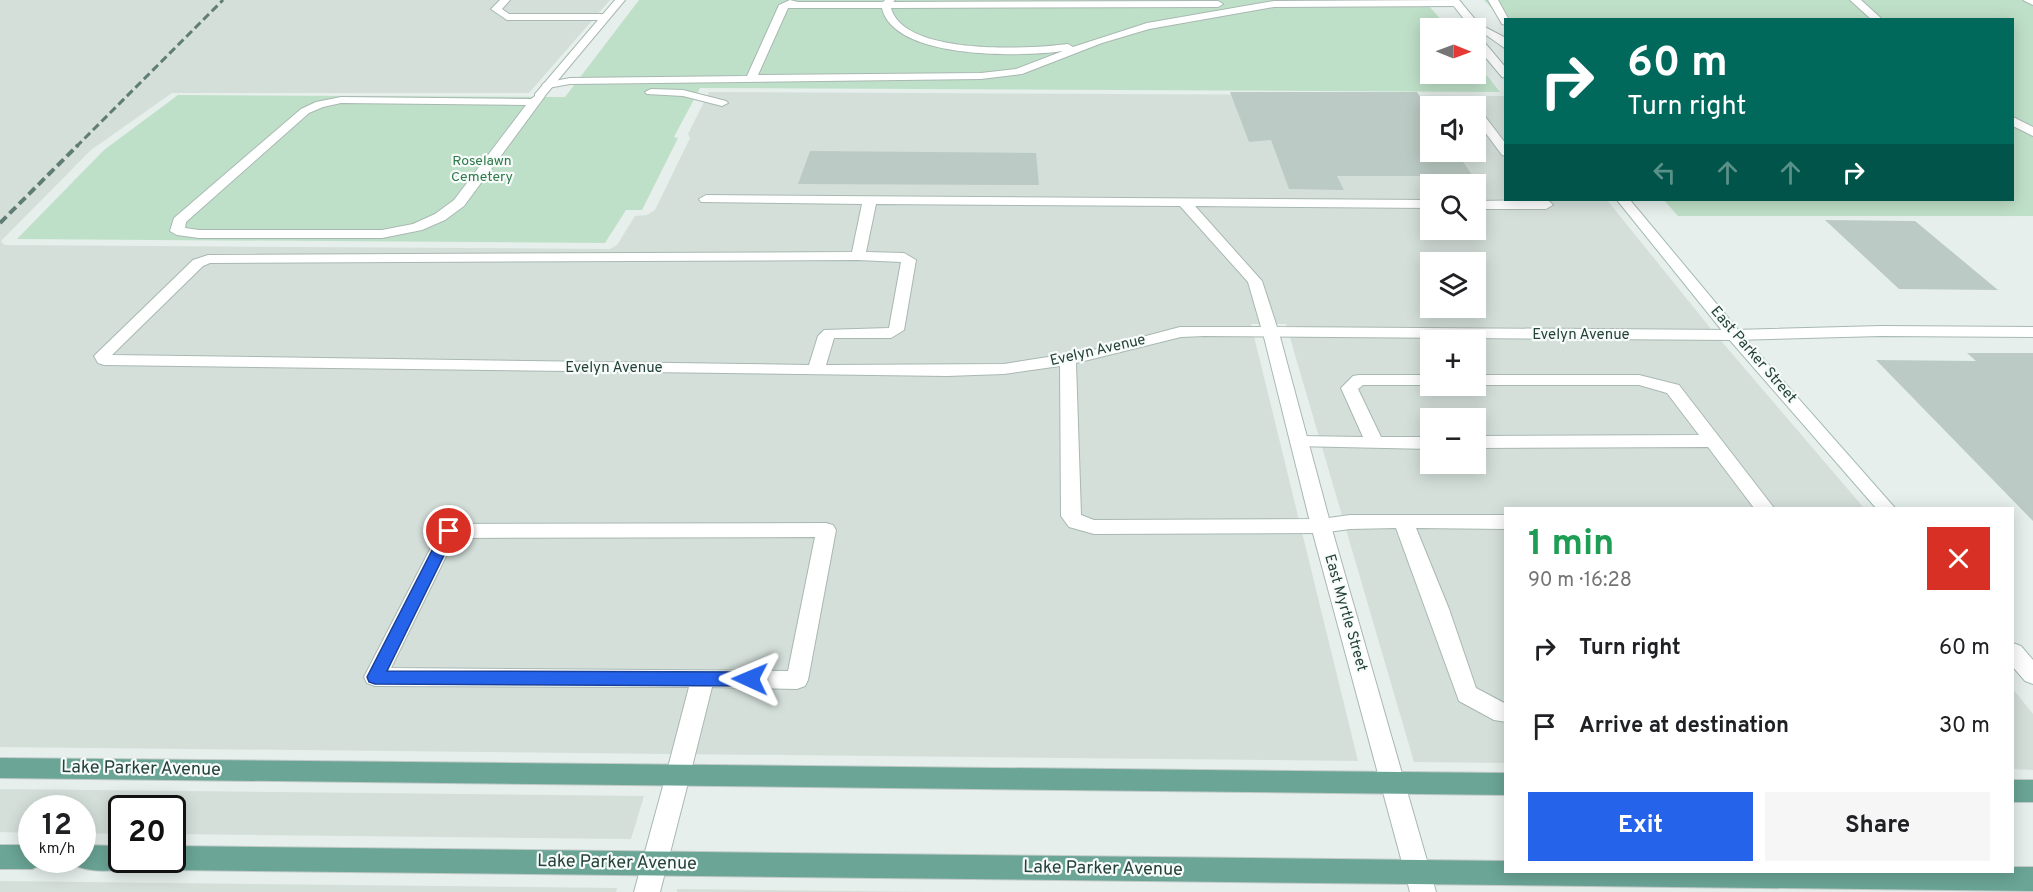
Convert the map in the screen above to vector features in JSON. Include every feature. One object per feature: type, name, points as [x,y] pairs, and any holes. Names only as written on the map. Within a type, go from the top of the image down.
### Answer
[{"type":"main road","name":"Lake Parker Avenue","points":[[0,768],[1504,784]]},
{"type":"main road","points":[[2014,791],[2033,791]]},
{"type":"main road","points":[[0,856],[18,857]]},
{"type":"main road","name":"Lake Parker Avenue","points":[[186,858],[654,864],[1420,882],[1814,884],[2033,879]]},
{"type":"street","points":[[505,0],[496,9],[507,17],[605,17]]},
{"type":"street","points":[[537,99],[341,100],[320,104],[306,111],[179,220],[177,231],[199,234],[382,234],[417,227],[440,217],[459,203],[548,85],[620,0]]},
{"type":"street","points":[[751,79],[784,5],[799,0]]},
{"type":"street","points":[[1238,0],[1274,4]]},
{"type":"street","points":[[1493,0],[1504,19]]},
{"type":"street","points":[[1855,0],[1876,18]]},
{"type":"street","points":[[2028,0],[2033,2]]},
{"type":"street","points":[[784,5],[888,2],[1274,4],[1455,2],[1468,18]]},
{"type":"street","points":[[888,2],[890,19],[907,32],[936,43],[975,50],[1018,52],[1050,50],[1098,40],[1147,26],[1274,4]]},
{"type":"street","points":[[548,85],[570,81],[981,76],[1018,72],[1123,30],[1137,17],[1137,2]]},
{"type":"street","points":[[1486,32],[1500,39],[1504,44]]},
{"type":"street","points":[[1486,51],[1504,73]]},
{"type":"street","points":[[548,85],[562,91],[683,93],[722,103]]},
{"type":"street","points":[[2014,122],[2033,132]]},
{"type":"street","points":[[1486,125],[1504,149]]},
{"type":"street","points":[[706,199],[1420,204]]},
{"type":"street","points":[[816,370],[826,336],[830,333],[891,333],[896,330],[909,260],[904,257],[858,256],[870,200]]},
{"type":"street","points":[[1486,205],[1546,205],[1543,201]]},
{"type":"street","name":"East Parker Street","points":[[1624,201],[1734,335],[1886,507]]},
{"type":"street","name":"East Myrtle Street","points":[[1184,202],[1255,281],[1420,882]]},
{"type":"street","name":"Evelyn Avenue","points":[[858,256],[207,259],[198,263],[102,356],[104,360],[162,362],[946,371],[1004,369],[1068,359],[1179,332],[1734,335],[1881,331],[2033,332]]},
{"type":"street","points":[[1068,359],[1071,516],[1076,522],[1094,527],[1321,526],[1350,522],[1404,521],[1504,522]]},
{"type":"street","points":[[1375,443],[1349,388],[1359,380],[1420,380]]},
{"type":"street","points":[[1486,380],[1639,380],[1673,389],[1763,507]]},
{"type":"street","points":[[1486,442],[1714,441]]},
{"type":"street","points":[[1300,442],[1420,442]]},
{"type":"street","points":[[1404,521],[1438,609],[1467,694],[1504,713]]},
{"type":"street","points":[[826,530],[796,680],[703,678],[375,677],[449,531],[826,530]]},
{"type":"street","points":[[2014,653],[2033,675]]},
{"type":"street","points":[[647,892],[703,678]]},
{"type":"shaded area","points":[[0,0],[610,0],[529,93],[172,93],[91,150],[2,240],[1,242],[5,245],[610,249],[617,245],[635,216],[647,215],[655,210],[690,138],[688,134],[709,92],[1504,96],[1504,201],[1608,201],[1716,335],[1863,507],[1504,507],[1504,763],[1414,762],[1286,324],[1251,324],[1358,761],[0,747]]},
{"type":"shaded area","points":[[2014,690],[2033,714],[2033,770],[2014,769]]},
{"type":"shaded area","points":[[0,789],[644,796],[631,839],[186,834],[186,795],[108,795],[108,834],[96,833],[96,795],[18,795],[18,833],[0,832]]},
{"type":"shaded area","points":[[0,881],[617,888],[616,892],[0,892]]},
{"type":"shaded area","points":[[677,889],[931,892],[677,892]]},
{"type":"green space","name":"Roselawn Cemetery","points":[[639,0],[1424,0],[1439,18],[1420,18],[1420,84],[1486,84],[1486,74],[1500,92],[700,88],[674,137],[678,138],[642,210],[626,210],[605,243],[17,239],[104,150],[178,95],[565,97]]},
{"type":"green space","points":[[1484,0],[2033,0],[2033,216],[1678,216],[1665,201],[2014,201],[2014,18],[1504,18],[1504,22]]},
{"type":"building","points":[[1230,92],[1417,92],[1420,97],[1420,162],[1463,162],[1472,174],[1337,176],[1344,190],[1289,189],[1271,140],[1249,142]]},
{"type":"building","points":[[810,151],[1036,153],[1039,185],[798,184]]},
{"type":"building","points":[[1825,220],[1915,221],[1998,290],[1899,289]]},
{"type":"building","points":[[1967,353],[2033,353],[2033,521],[1876,360],[1976,361]]},
{"type":"railway","points":[[0,223],[223,0]]},
{"type":"route","points":[[449,531],[375,677],[750,679]]}]
